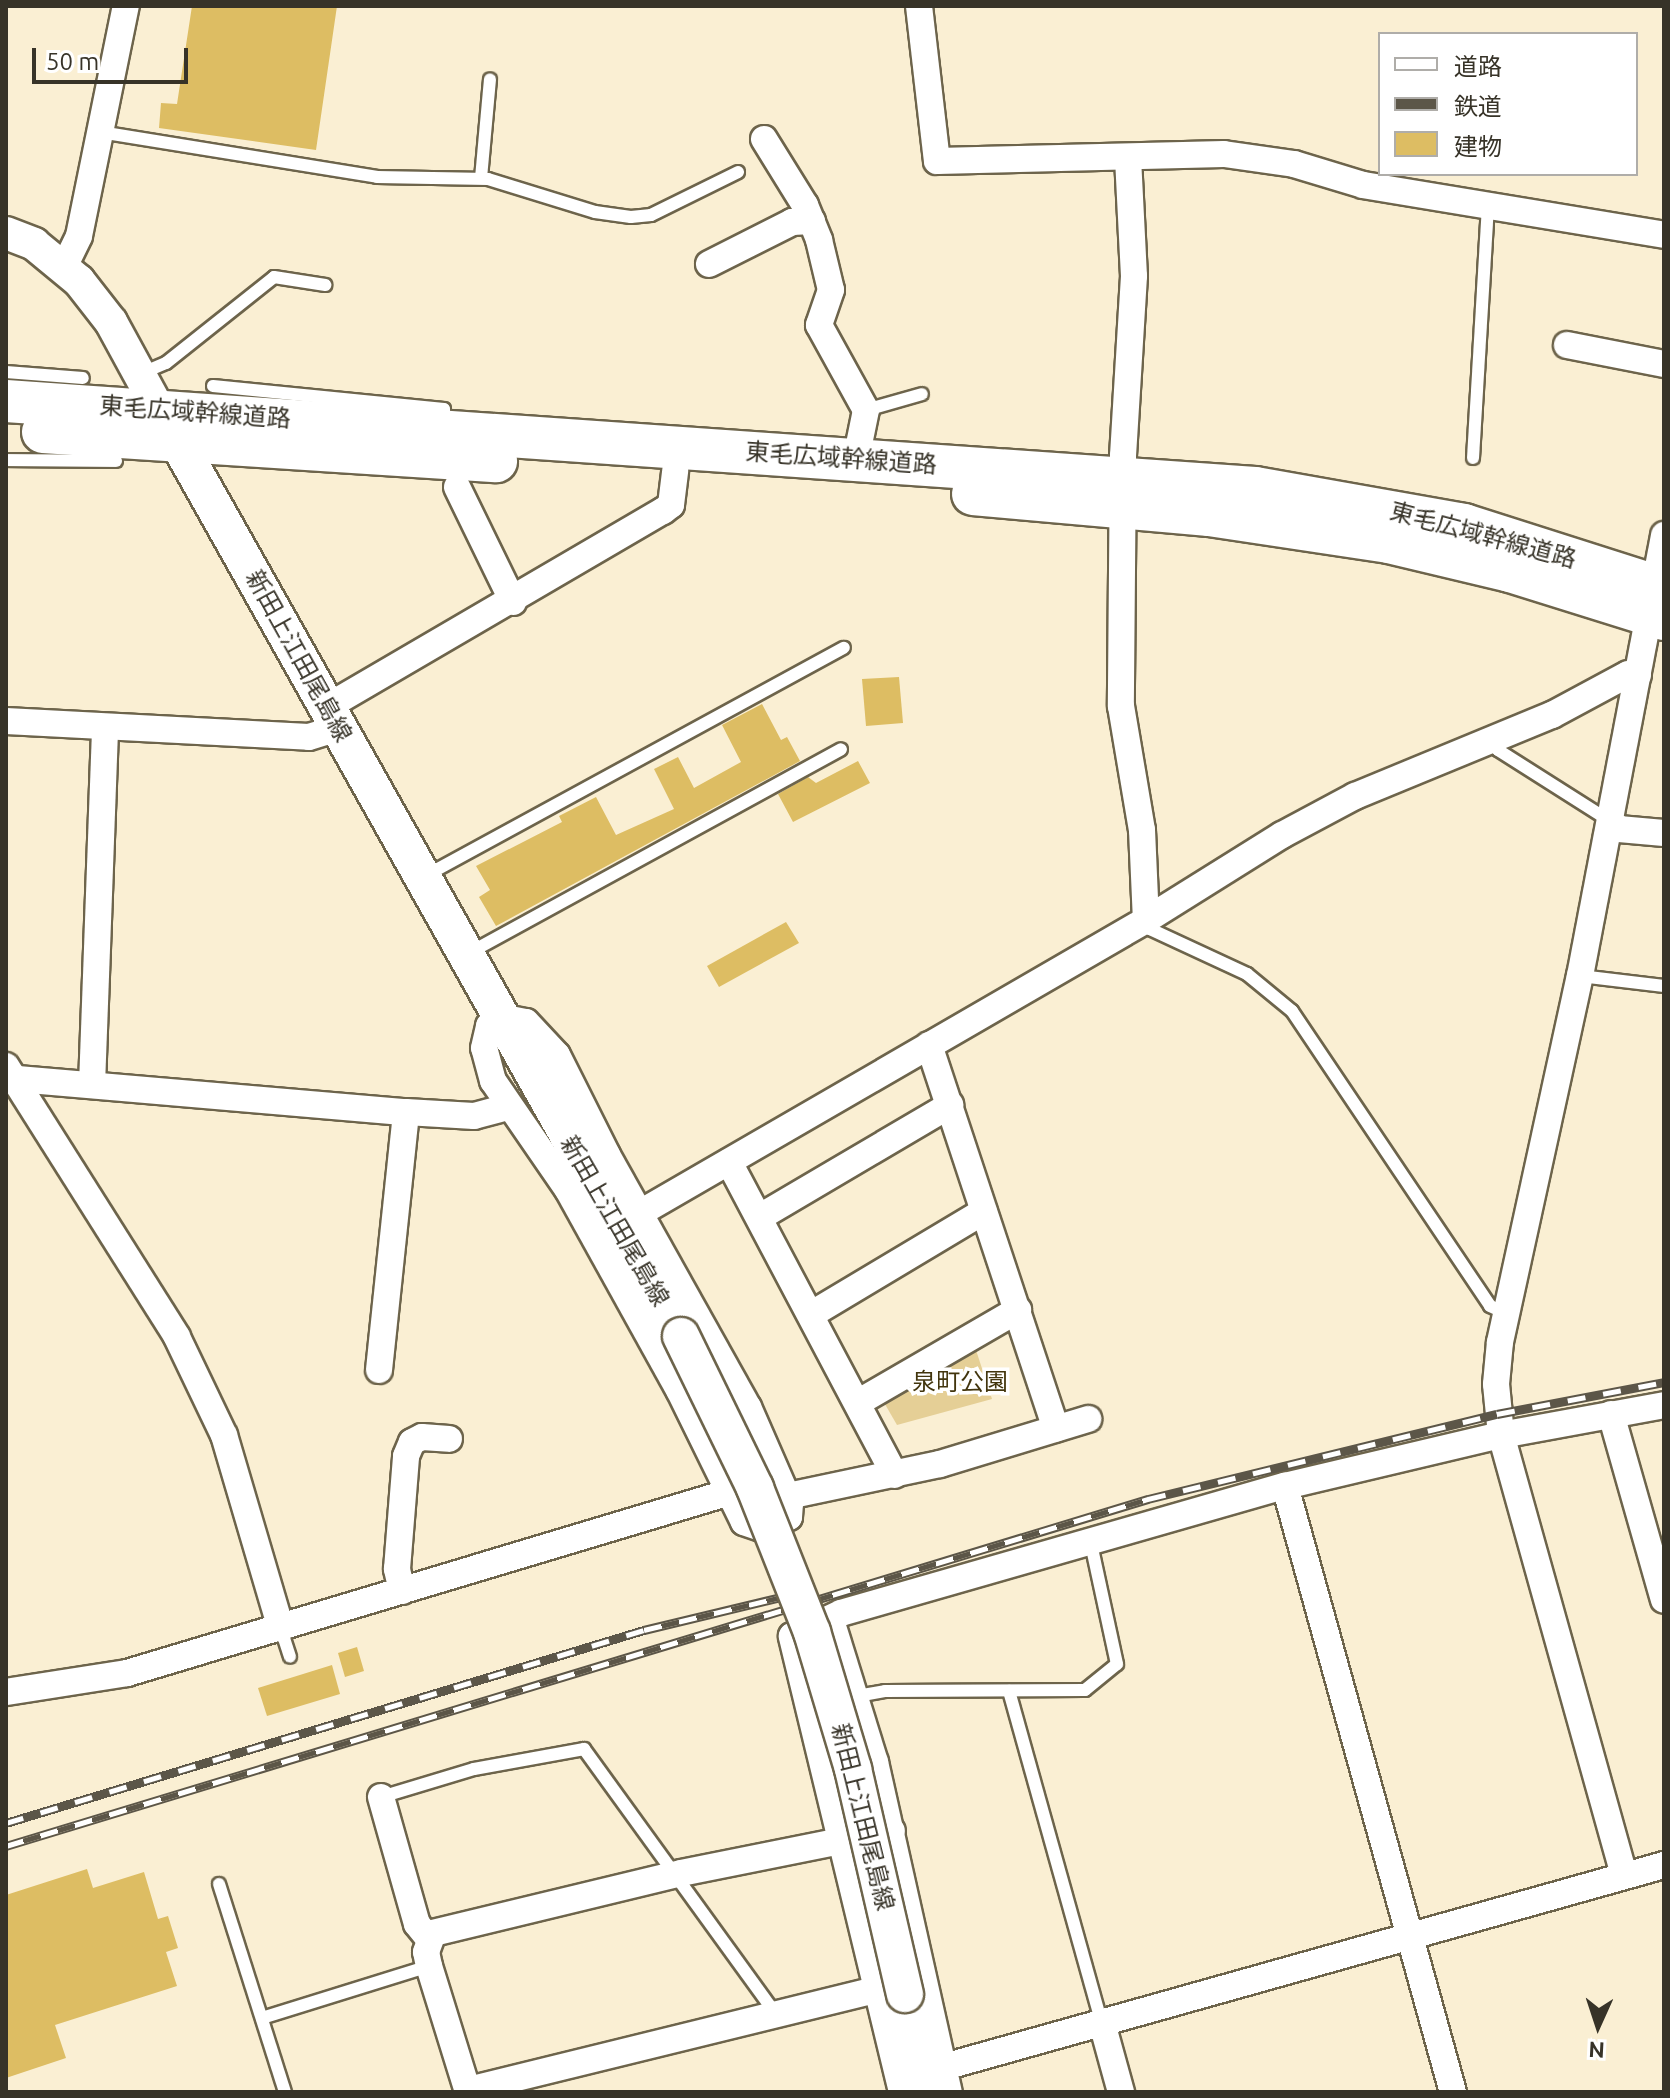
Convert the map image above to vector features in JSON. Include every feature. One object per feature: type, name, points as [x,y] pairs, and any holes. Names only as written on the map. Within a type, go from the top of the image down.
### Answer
[{"type":"highway","name":"東毛広域幹線道路","points":[[6,401],[159,410],[330,408],[445,429],[985,467],[1123,491]]},
{"type":"highway","name":"東毛広域幹線道路","points":[[6,430],[182,444],[675,470],[1123,491],[1303,494],[1420,515],[1658,602]]},
{"type":"main road","name":"新田上江田尾島線","points":[[159,410],[182,444],[681,1336],[755,1488],[816,1644],[853,1769],[892,1992],[940,2084]]},
{"type":"street","points":[[64,267],[79,236],[126,6]]},
{"type":"street","points":[[919,6],[937,161],[1224,154],[1294,164],[1363,185],[1664,235]]},
{"type":"street","points":[[764,139],[812,221],[831,282],[819,325],[866,410],[856,459]]},
{"type":"street","points":[[1128,158],[1134,276],[1123,491],[1121,706],[1142,830],[1146,920]]},
{"type":"street","points":[[709,264],[792,222],[812,221]]},
{"type":"street","points":[[6,233],[34,244],[64,267],[95,299],[159,410]]},
{"type":"street","points":[[1567,345],[1664,364]]},
{"type":"street","points":[[6,721],[105,729],[309,737],[333,718],[513,602],[671,505],[675,470]]},
{"type":"street","points":[[457,487],[513,602]]},
{"type":"street","points":[[1624,1875],[1501,1435],[1496,1384],[1506,1313],[1580,976],[1638,675],[1658,602],[1664,535]]},
{"type":"street","points":[[640,1213],[1146,920],[1282,835],[1355,796],[1491,739],[1628,674],[1638,675]]},
{"type":"street","points":[[92,1085],[105,729]]},
{"type":"street","points":[[1610,821],[1619,829],[1664,833]]},
{"type":"street","points":[[500,1017],[517,1018],[539,1031],[578,1093],[640,1213],[748,1407],[788,1496],[793,1510],[789,1517],[752,1528],[568,1190],[507,1107],[484,1048],[489,1026],[500,1017]]},
{"type":"street","points":[[929,1045],[1056,1428]]},
{"type":"street","points":[[9,1074],[92,1085],[406,1112],[474,1116],[507,1107]]},
{"type":"street","points":[[9,1074],[177,1337],[224,1435],[281,1629]]},
{"type":"street","points":[[760,1217],[950,1105]]},
{"type":"street","points":[[379,1370],[406,1112]]},
{"type":"street","points":[[729,1162],[895,1475]]},
{"type":"street","points":[[812,1314],[984,1211]]},
{"type":"street","points":[[859,1402],[1018,1310]]},
{"type":"street","points":[[902,2092],[892,1992],[844,1841],[789,1640],[831,1620],[1090,1539],[1285,1486],[1501,1435],[1664,1405]]},
{"type":"street","points":[[1611,1414],[1664,1600]]},
{"type":"street","points":[[788,1496],[895,1475],[1088,1419]]},
{"type":"street","points":[[402,1591],[397,1569],[406,1456],[412,1442],[422,1437],[449,1439]]},
{"type":"street","points":[[1285,1486],[1453,2092]]},
{"type":"street","points":[[6,1692],[127,1673],[730,1492]]},
{"type":"street","points":[[831,1620],[857,1696],[892,1831],[940,2084],[1102,2023],[1410,1939],[1664,1865]]},
{"type":"street","points":[[381,1797],[417,1924],[429,1939],[429,1966],[468,2091],[775,2013],[892,1992]]},
{"type":"street","points":[[429,1939],[447,1927],[677,1874],[892,1831]]},
{"type":"street","points":[[1102,2023],[1121,2092]]},
{"type":"lane","points":[[481,178],[490,79]]},
{"type":"lane","points":[[100,132],[377,177],[481,178],[595,212],[642,217],[738,172]]},
{"type":"lane","points":[[1473,458],[1488,204]]},
{"type":"lane","points":[[140,374],[166,363],[274,277],[325,285]]},
{"type":"lane","points":[[6,372],[83,378]]},
{"type":"lane","points":[[213,386],[330,408]]},
{"type":"lane","points":[[866,410],[922,394]]},
{"type":"lane","points":[[6,460],[116,461]]},
{"type":"lane","points":[[423,876],[844,648]]},
{"type":"lane","points":[[1491,739],[1498,750],[1610,821]]},
{"type":"lane","points":[[467,954],[841,749]]},
{"type":"lane","points":[[1146,920],[1150,929],[1247,974],[1292,1011],[1490,1306],[1506,1313]]},
{"type":"lane","points":[[1580,976],[1664,986]]},
{"type":"lane","points":[[857,1696],[885,1691],[1078,1692],[1117,1664],[1090,1539]]},
{"type":"lane","points":[[281,1629],[290,1657]]},
{"type":"lane","points":[[1009,1691],[1102,2023]]},
{"type":"lane","points":[[381,1797],[474,1769],[584,1749],[775,2013]]},
{"type":"lane","points":[[219,1884],[285,2092]]},
{"type":"lane","points":[[262,2018],[429,1966]]},
{"type":"green space","name":"泉町公園","points":[[974,1344],[992,1399],[897,1425],[882,1399]]},
{"type":"building","points":[[192,6],[337,6],[316,150],[159,128],[161,103],[177,104]]},
{"type":"building","points":[[899,677],[903,723],[866,726],[862,679]]},
{"type":"building","points":[[762,704],[781,740],[787,737],[800,761],[496,926],[479,897],[490,890],[476,866],[562,822],[559,816],[596,797],[616,835],[674,809],[654,769],[678,757],[694,788],[741,762],[722,725]]},
{"type":"building","points":[[858,761],[870,783],[793,822],[778,794],[808,777],[816,783]]},
{"type":"building","points":[[786,922],[799,943],[719,987],[707,966]]},
{"type":"building","points":[[357,1647],[364,1671],[345,1677],[338,1653]]},
{"type":"building","points":[[332,1665],[340,1694],[267,1716],[258,1688]]},
{"type":"building","points":[[87,1869],[93,1888],[144,1872],[158,1919],[168,1916],[178,1948],[166,1952],[177,1986],[55,2025],[66,2058],[6,2078],[6,1895]]},
{"type":"railway","points":[[6,1846],[1148,1499],[1497,1414],[1664,1382]]},
{"type":"railway","points":[[6,1823],[644,1630],[798,1593]]}]
